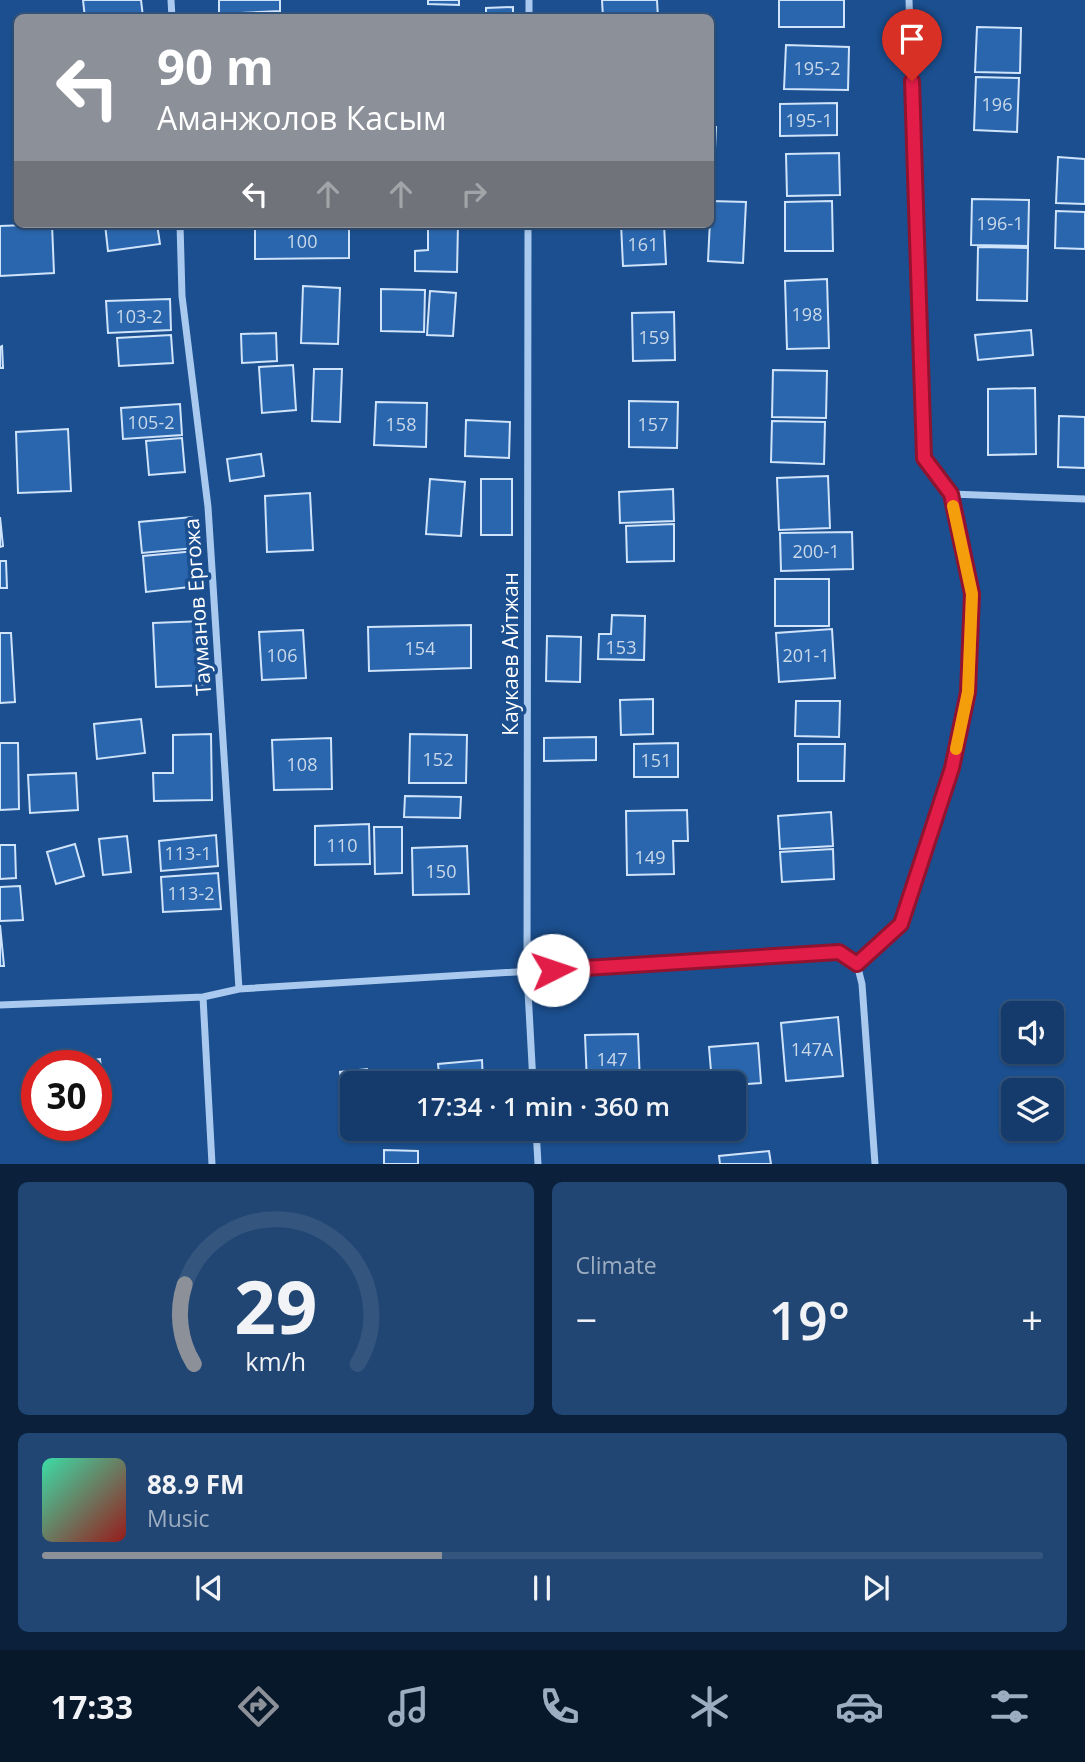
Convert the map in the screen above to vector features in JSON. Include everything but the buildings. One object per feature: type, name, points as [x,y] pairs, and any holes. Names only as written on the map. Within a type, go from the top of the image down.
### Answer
[{"type":"street","points":[[857,964],[901,924],[952,768],[968,692],[972,594],[951,494],[924,458],[909,0]]},
{"type":"street","name":"Тауманов Ергожа","points":[[180,228],[182,296],[208,507],[239,989]]},
{"type":"street","name":"Каукаев Айтжан","points":[[528,228],[527,972],[532,1071]]},
{"type":"street","points":[[951,494],[1085,499]]},
{"type":"street","points":[[0,1005],[203,997],[239,989],[839,952],[857,964],[862,984],[875,1164]]},
{"type":"street","points":[[203,997],[212,1164]]},
{"type":"street","points":[[537,1141],[538,1164]]},
{"type":"slow traffic","points":[[953,506],[972,594],[968,692],[956,749]]},
{"type":"route","points":[[553,970],[839,952],[857,964],[901,924],[952,768],[968,692],[972,594],[951,494],[924,458],[912,81]]}]
